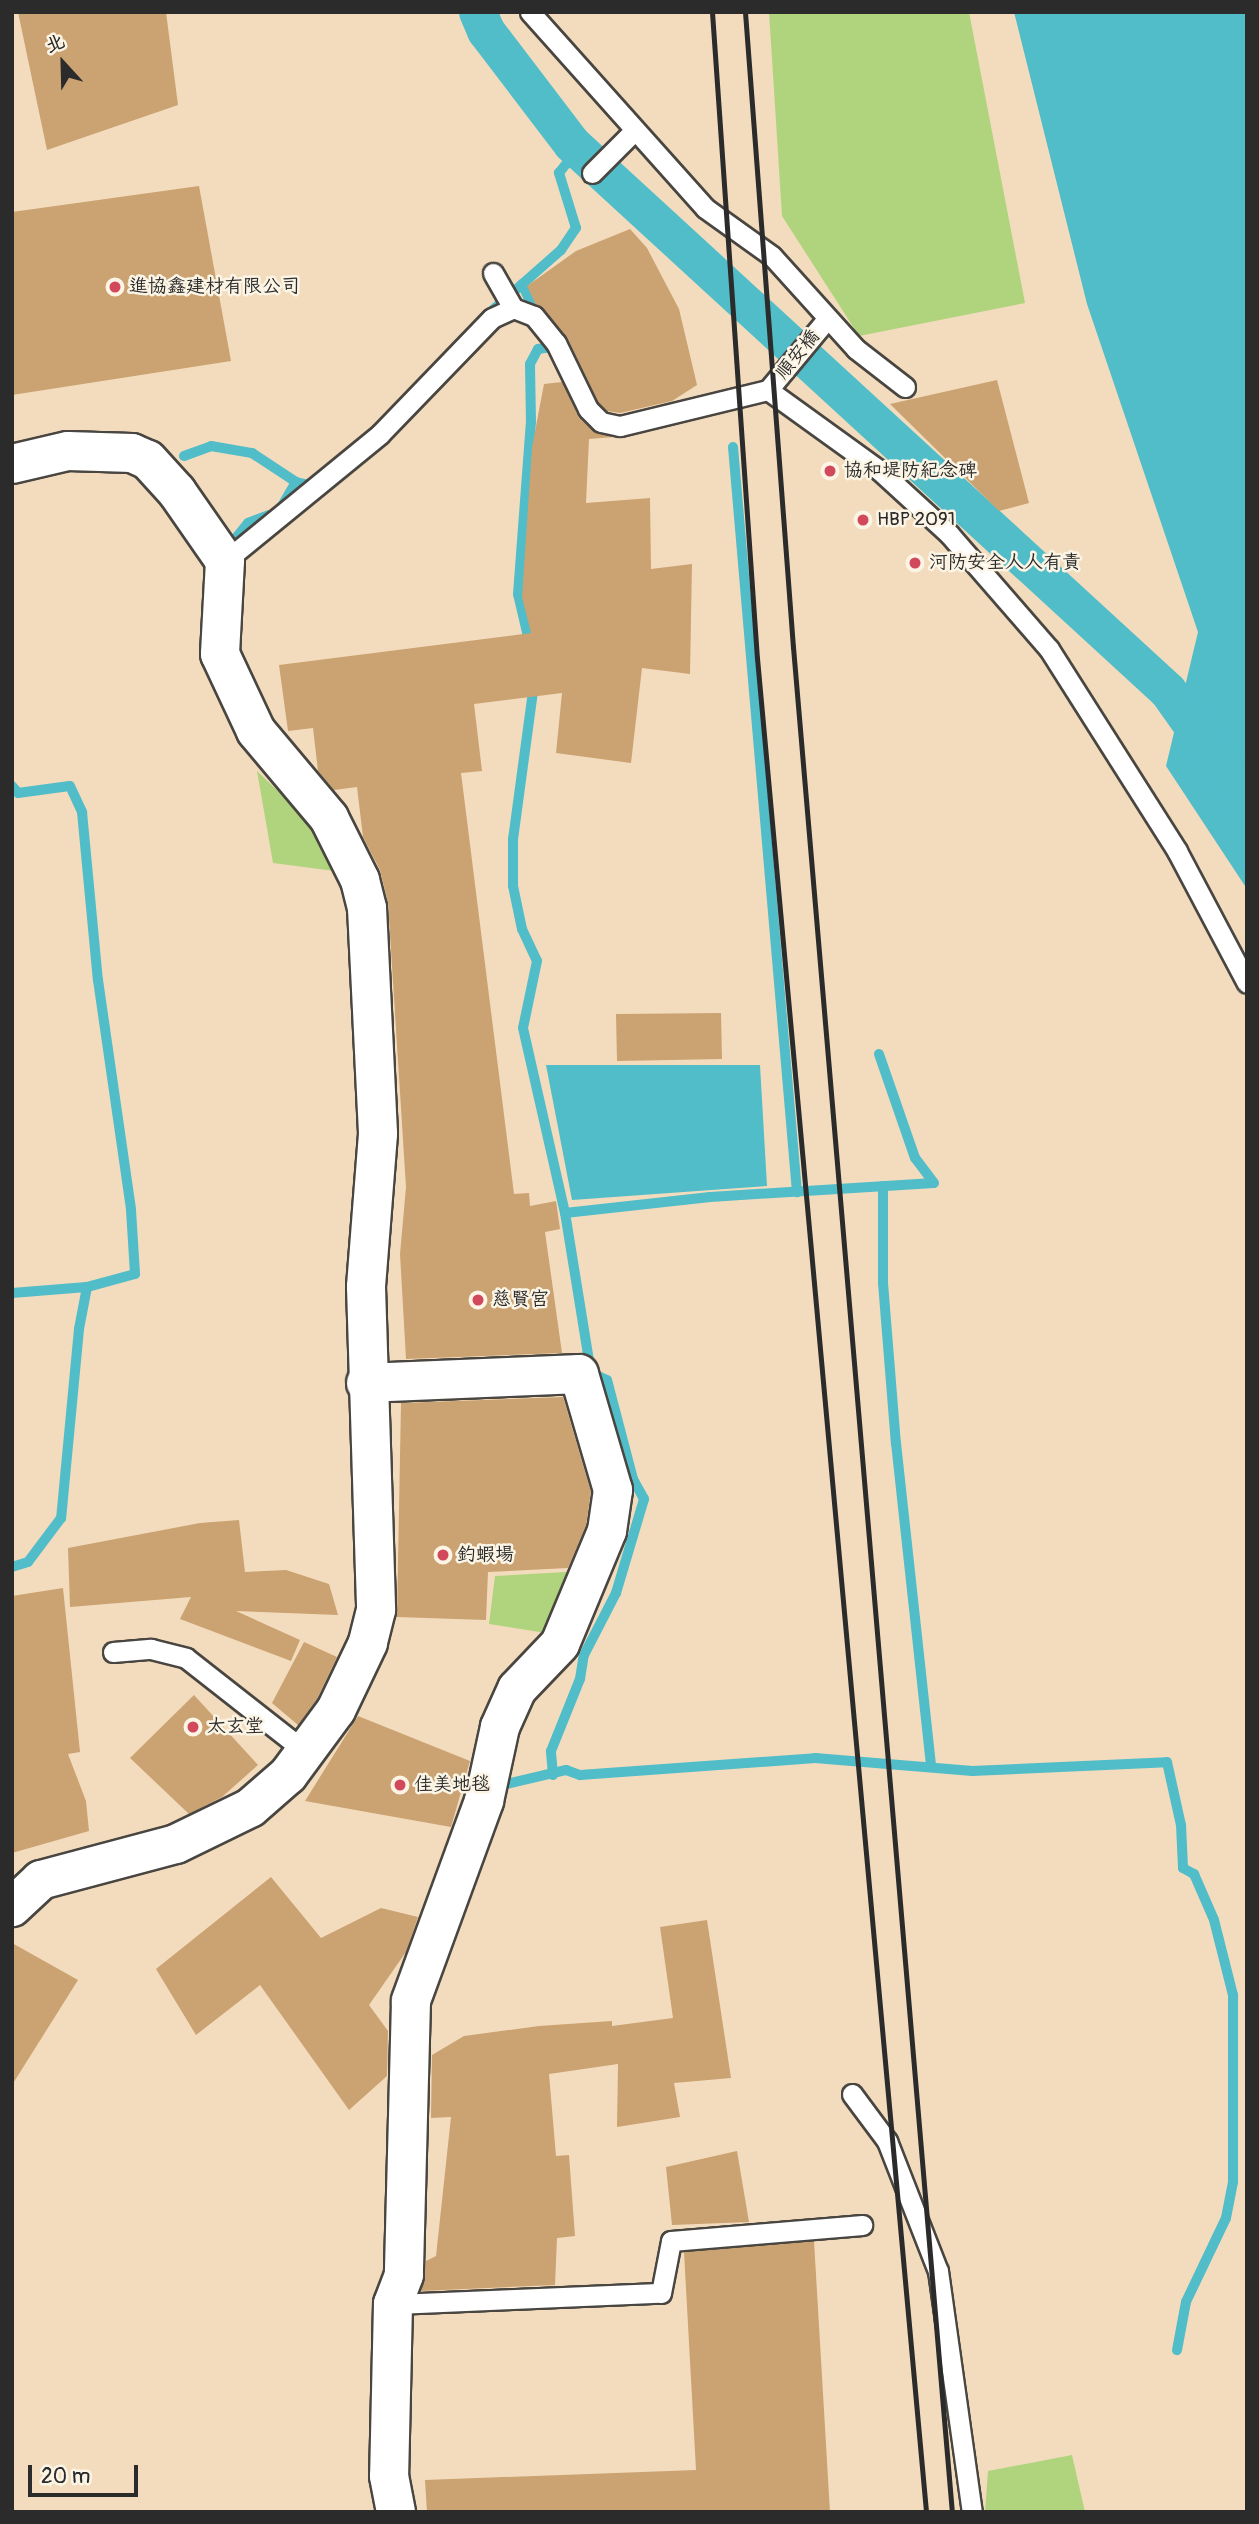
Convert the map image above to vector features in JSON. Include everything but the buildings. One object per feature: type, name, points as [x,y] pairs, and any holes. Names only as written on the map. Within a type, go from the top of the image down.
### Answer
[{"type":"street","points":[[12,464],[68,451],[132,453],[148,460],[177,492],[225,561],[220,654],[256,731],[329,818],[359,880],[367,908],[379,1134],[366,1287],[366,1383],[376,1610],[368,1643],[336,1710],[288,1775],[250,1808],[176,1844],[41,1880],[14,1898]]},
{"type":"street","points":[[366,1383],[579,1374],[613,1490],[607,1531],[560,1644],[517,1689],[500,1727],[484,1801],[411,2001],[404,2275],[393,2304],[389,2476],[396,2512]]},
{"type":"lane","points":[[530,12],[705,208],[772,256],[856,349],[905,387]]},
{"type":"lane","points":[[592,173],[634,131]]},
{"type":"lane","points":[[498,282],[513,309]]},
{"type":"lane","points":[[225,561],[380,434],[492,318],[513,309],[534,316],[556,343],[588,409],[601,422],[620,426],[768,390],[889,479],[949,534],[1049,649],[1177,850],[1247,983]]},
{"type":"lane","name":"順安橋","points":[[768,390],[827,319]]},
{"type":"lane","points":[[113,1652],[151,1649],[186,1658],[306,1752]]},
{"type":"lane","points":[[852,2094],[887,2141],[938,2271],[972,2512]]},
{"type":"lane","points":[[393,2304],[661,2292],[671,2242],[862,2225]]},
{"type":"green space","points":[[769,12],[969,12],[1025,303],[859,336],[782,216]]},
{"type":"green space","points":[[257,771],[306,818],[342,872],[273,863]]},
{"type":"green space","points":[[601,1570],[571,1637],[489,1624],[495,1576]]},
{"type":"green space","points":[[1072,2455],[1085,2512],[985,2512],[988,2471]]},
{"type":"water","points":[[1014,12],[1247,12],[1247,889],[1166,766],[1198,632],[1087,304]]},
{"type":"water","points":[[546,1065],[760,1065],[767,1186],[572,1200]]},
{"type":"waterway","points":[[478,12],[486,31],[572,144],[1168,691],[1247,802]]},
{"type":"waterway","points":[[487,315],[561,250],[576,228],[559,173],[578,149]]},
{"type":"waterway","points":[[522,284],[537,316]]},
{"type":"waterway","points":[[530,645],[518,594],[531,422],[530,364],[538,349],[551,347],[547,337]]},
{"type":"waterway","points":[[184,456],[211,446],[252,453],[296,482],[309,485],[317,482]]},
{"type":"waterway","points":[[733,447],[797,1192]]},
{"type":"waterway","points":[[282,506],[296,482]]},
{"type":"waterway","points":[[227,549],[248,523],[269,515]]},
{"type":"waterway","points":[[534,684],[513,839],[513,886],[522,929],[537,961],[523,1028],[565,1213],[710,1197],[934,1183],[915,1158],[879,1054]]},
{"type":"waterway","points":[[12,786],[18,793],[70,786],[82,812],[98,980],[131,1210],[135,1274],[87,1287],[79,1329],[61,1518],[28,1562],[12,1567]]},
{"type":"waterway","points":[[883,1186],[883,1283],[896,1443],[931,1765]]},
{"type":"waterway","points":[[553,1775],[551,1751],[580,1679],[584,1655],[616,1593],[644,1499],[633,1479],[607,1380],[591,1373],[565,1213]]},
{"type":"waterway","points":[[12,1293],[87,1287]]},
{"type":"waterway","points":[[506,1784],[566,1770],[580,1775],[815,1758],[972,1771],[1167,1762],[1181,1825],[1183,1868],[1194,1874],[1214,1920],[1233,1995],[1233,2182],[1226,2218],[1186,2302],[1177,2350]]},
{"type":"railway","points":[[712,12],[757,658],[926,2512]]},
{"type":"railway","points":[[745,12],[793,647],[952,2512]]},
{"type":"place","name":"進協鑫建材有限公司","points":[[115,287]]},
{"type":"place","name":"協和堤防紀念碑","points":[[830,471]]},
{"type":"place","name":"HBP 2091","points":[[863,520]]},
{"type":"place","name":"河防安全人人有責","points":[[915,563]]},
{"type":"place","name":"慈賢宮","points":[[478,1300]]},
{"type":"place","name":"釣蝦場","points":[[443,1555]]},
{"type":"place","name":"太玄堂","points":[[193,1727]]},
{"type":"place","name":"佳美地毯","points":[[400,1785]]}]
